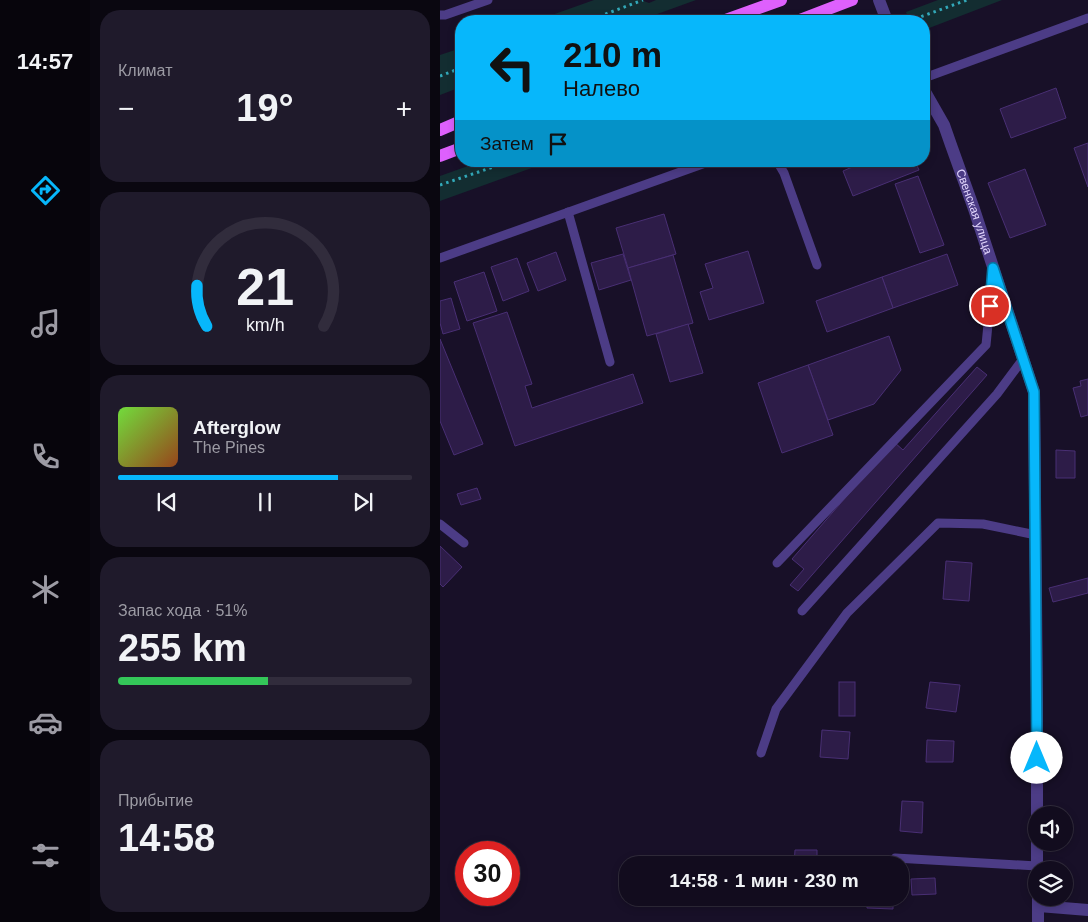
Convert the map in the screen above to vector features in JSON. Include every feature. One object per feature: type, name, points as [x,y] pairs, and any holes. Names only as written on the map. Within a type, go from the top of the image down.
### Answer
[{"type":"main road","points":[[739,15],[781,0]]},
{"type":"main road","points":[[813,15],[852,0]]},
{"type":"main road","points":[[440,130],[455,124]]},
{"type":"main road","points":[[440,156],[455,150]]},
{"type":"street","points":[[879,0],[885,15]]},
{"type":"street","name":"Свенская улица","points":[[930,100],[944,125],[974,209],[1034,392],[1037,806]]},
{"type":"street","points":[[1038,906],[1038,922]]},
{"type":"street","points":[[1063,906],[1088,910]]},
{"type":"lane","points":[[440,15],[488,0]]},
{"type":"lane","points":[[930,76],[1088,18]]},
{"type":"lane","points":[[440,258],[694,167]]},
{"type":"lane","points":[[780,167],[817,265]]},
{"type":"lane","points":[[568,212],[610,362]]},
{"type":"lane","points":[[777,563],[986,345],[993,268]]},
{"type":"lane","points":[[802,611],[997,394],[1023,360]]},
{"type":"lane","points":[[440,524],[464,543]]},
{"type":"lane","points":[[761,753],[776,709],[847,613],[938,524],[983,524],[1036,535]]},
{"type":"lane","points":[[909,859],[1028,867]]},
{"type":"path","points":[[602,15],[643,0]]},
{"type":"path","points":[[926,15],[967,0]]},
{"type":"path","points":[[440,76],[455,70]]},
{"type":"path","points":[[440,185],[493,167]]},
{"type":"green space","points":[[594,0],[641,0],[649,3],[656,0],[696,0],[655,15],[552,15]]},
{"type":"green space","points":[[938,0],[1002,0],[930,28],[930,15],[907,15],[906,12]]},
{"type":"green space","points":[[455,50],[455,89],[440,95],[440,55]]},
{"type":"green space","points":[[465,167],[534,167],[440,201],[440,176]]},
{"type":"building","points":[[1056,88],[1066,118],[1011,138],[1000,109]]},
{"type":"building","points":[[1088,143],[1088,187],[1074,148]]},
{"type":"building","points":[[852,167],[918,167],[919,170],[853,196],[843,171]]},
{"type":"building","points":[[1025,169],[1046,225],[1010,238],[988,183]]},
{"type":"building","points":[[918,176],[944,245],[920,253],[895,184]]},
{"type":"building","points":[[664,214],[676,254],[628,268],[616,228]]},
{"type":"building","points":[[748,251],[764,303],[709,320],[700,292],[713,288],[705,264]]},
{"type":"building","points":[[556,252],[566,280],[538,291],[527,263]]},
{"type":"building","points":[[623,254],[631,280],[599,290],[591,263]]},
{"type":"building","points":[[947,254],[958,285],[893,308],[882,277]]},
{"type":"building","points":[[673,255],[693,323],[647,336],[628,268]]},
{"type":"building","points":[[517,258],[529,291],[503,301],[491,267]]},
{"type":"building","points":[[484,272],[497,311],[467,321],[454,282]]},
{"type":"building","points":[[882,277],[893,308],[827,332],[816,301]]},
{"type":"building","points":[[451,298],[460,329],[443,334],[440,323],[440,301]]},
{"type":"building","points":[[507,312],[532,384],[525,386],[532,408],[633,374],[643,403],[515,446],[473,323]]},
{"type":"building","points":[[688,324],[703,373],[670,382],[656,334]]},
{"type":"building","points":[[889,336],[901,370],[874,404],[828,420],[808,365]]},
{"type":"building","points":[[440,339],[483,444],[454,455],[440,421]]},
{"type":"building","points":[[808,365],[833,435],[782,453],[758,383]]},
{"type":"building","points":[[977,367],[987,375],[798,591],[790,585],[804,569],[792,559],[894,442],[903,450]]},
{"type":"building","points":[[1088,379],[1088,415],[1081,417],[1073,388],[1081,386],[1080,381]]},
{"type":"building","points":[[1056,450],[1075,451],[1075,478],[1056,478]]},
{"type":"building","points":[[477,488],[481,499],[461,505],[457,494]]},
{"type":"building","points":[[440,546],[462,567],[443,587],[440,584]]},
{"type":"building","points":[[946,561],[972,563],[969,601],[943,599]]},
{"type":"building","points":[[1088,578],[1088,593],[1053,602],[1049,588]]},
{"type":"building","points":[[839,682],[855,682],[855,716],[839,716]]},
{"type":"building","points":[[930,682],[960,685],[956,712],[926,708]]},
{"type":"building","points":[[822,730],[850,732],[848,759],[820,757]]},
{"type":"building","points":[[927,740],[954,741],[953,762],[926,762]]},
{"type":"building","points":[[902,801],[923,802],[922,833],[900,831]]},
{"type":"building","points":[[795,850],[817,850],[817,856],[795,856]]},
{"type":"building","points":[[935,878],[936,894],[912,895],[911,879]]},
{"type":"building","points":[[867,906],[893,906],[893,909],[867,908]]},
{"type":"route","points":[[990,306],[993,268],[1034,392],[1037,758]]}]
